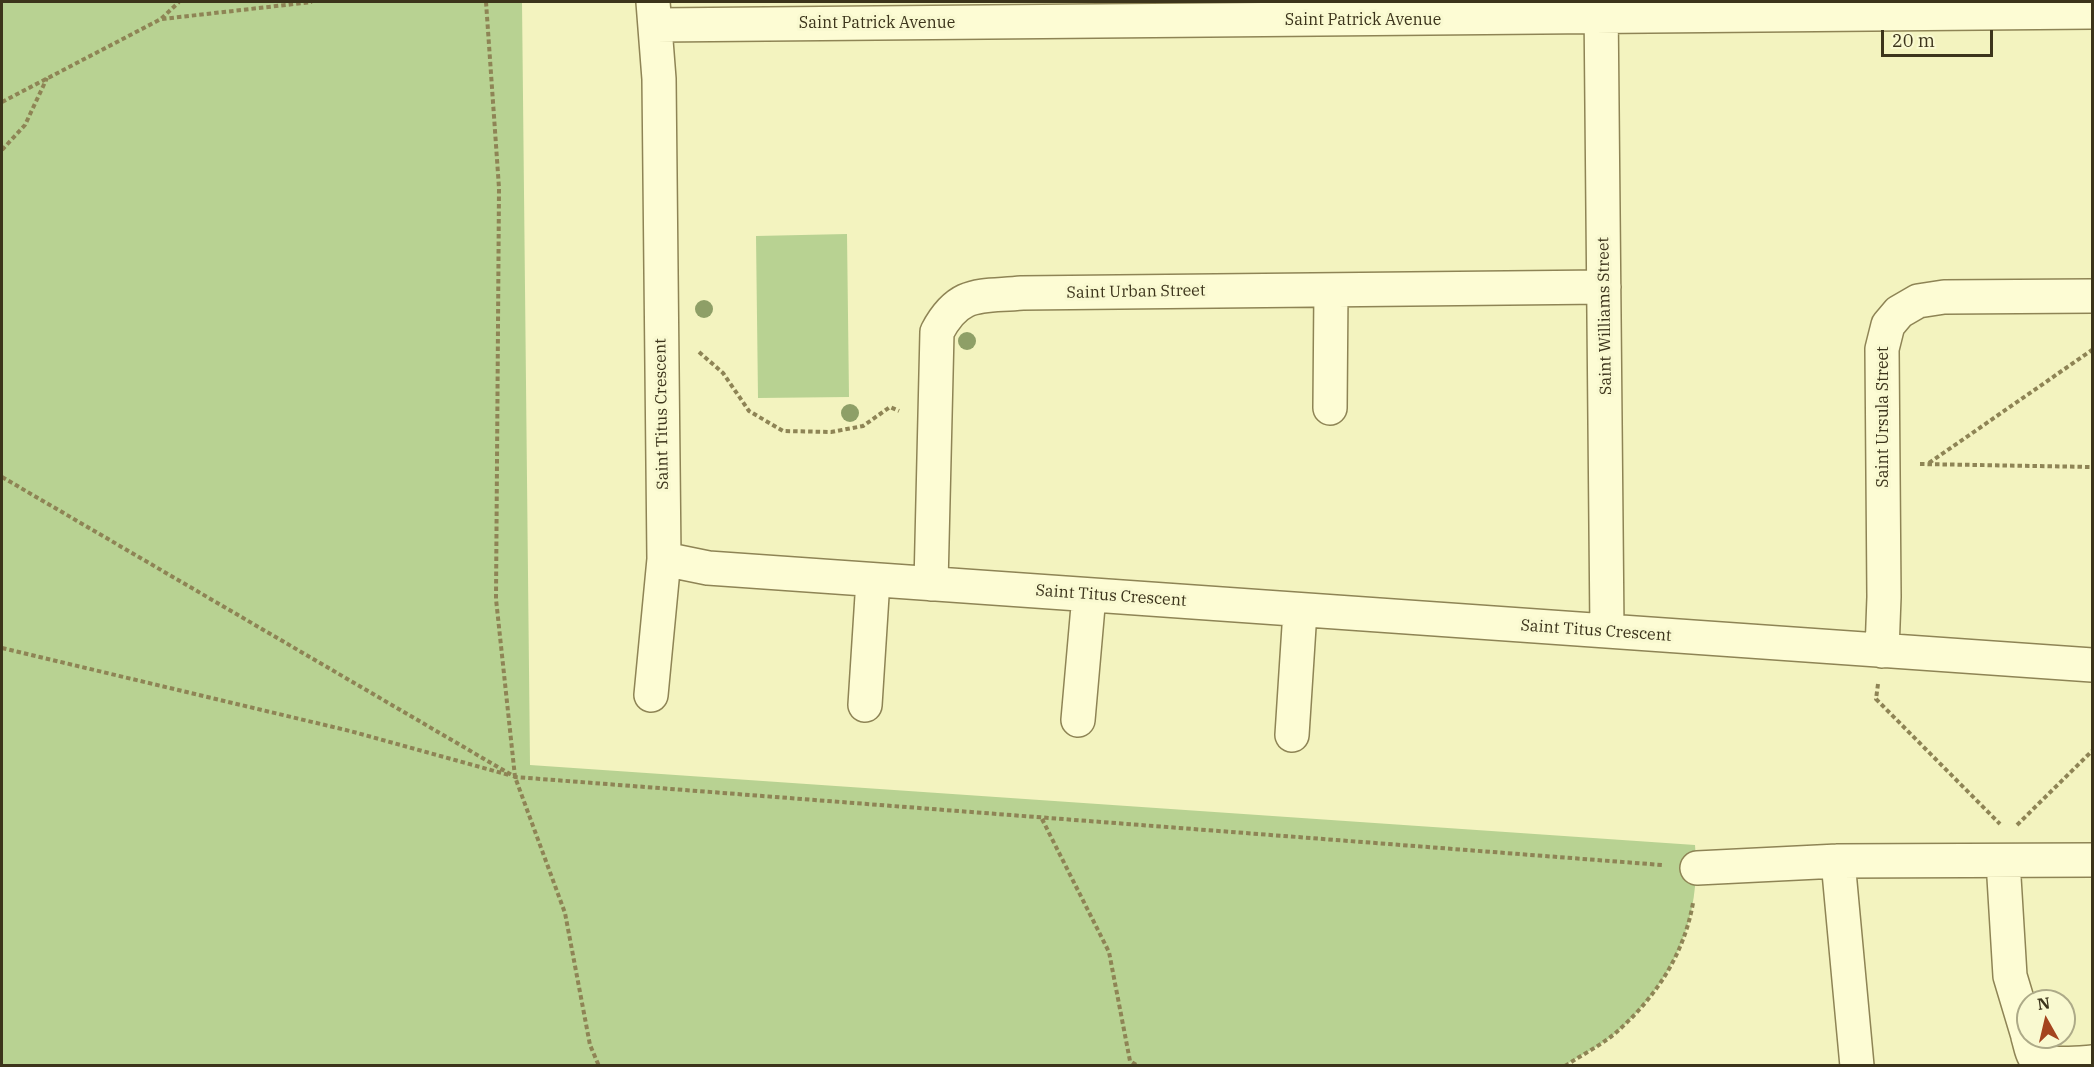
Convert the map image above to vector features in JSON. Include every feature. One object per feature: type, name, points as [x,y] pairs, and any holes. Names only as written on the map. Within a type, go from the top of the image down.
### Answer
[{"type":"street","name":"Saint Patrick Avenue","points":[[655,13],[1602,10],[2092,12]]},
{"type":"street","name":"Saint Williams Street","points":[[1602,10],[1607,631]]},
{"type":"street","name":"Saint Titus Crescent","points":[[655,13],[664,559],[708,568],[2092,665]]},
{"type":"street","name":"Saint Urban Street","points":[[931,584],[937,332],[947,311],[970,298],[1022,293],[1604,287]]},
{"type":"street","points":[[1330,408],[1331,290]]},
{"type":"street","name":"Saint Ursula Street","points":[[1882,651],[1884,597],[1882,348],[1888,325],[1899,312],[1918,301],[1944,297],[2092,296]]},
{"type":"street","points":[[651,695],[664,559]]},
{"type":"street","points":[[865,705],[873,580]]},
{"type":"street","points":[[1078,720],[1089,595]]},
{"type":"street","points":[[1293,735],[1300,611]]},
{"type":"street","points":[[2006,847],[2010,976],[2016,996]]},
{"type":"street","points":[[1697,868],[1838,861],[2006,847],[2092,860]]},
{"type":"street","points":[[1838,861],[1857,1065]]},
{"type":"street","points":[[2032,1049],[2034,1056],[2039,1060],[2059,1065],[2092,1062]]},
{"type":"path","points":[[2,102],[161,19],[178,2]]},
{"type":"path","points":[[161,19],[312,2]]},
{"type":"path","points":[[486,2],[499,188],[496,599],[515,777],[565,913],[590,1045],[599,1065]]},
{"type":"path","points":[[2,150],[25,125],[48,78]]},
{"type":"path","points":[[696,345],[700,355],[723,373],[749,411],[783,431],[831,432],[863,426],[890,406],[935,429]]},
{"type":"path","points":[[1929,464],[2092,350]]},
{"type":"path","points":[[1883,466],[1929,464],[2092,467]]},
{"type":"path","points":[[2,477],[515,777]]},
{"type":"path","points":[[2,648],[350,731],[515,777],[1697,868],[1689,924],[1670,970],[1618,1031],[1565,1065]]},
{"type":"path","points":[[1882,651],[1876,699],[2006,847],[2092,751]]},
{"type":"path","points":[[1042,819],[1109,951],[1130,1061],[1138,1065]]},
{"type":"green space","points":[[2,2],[522,2],[530,765],[1695,845],[1694,898],[1680,947],[1669,969],[1655,991],[1619,1030],[1565,1065],[2,1066]]},
{"type":"green space","points":[[847,234],[849,397],[758,398],[756,236]]}]
